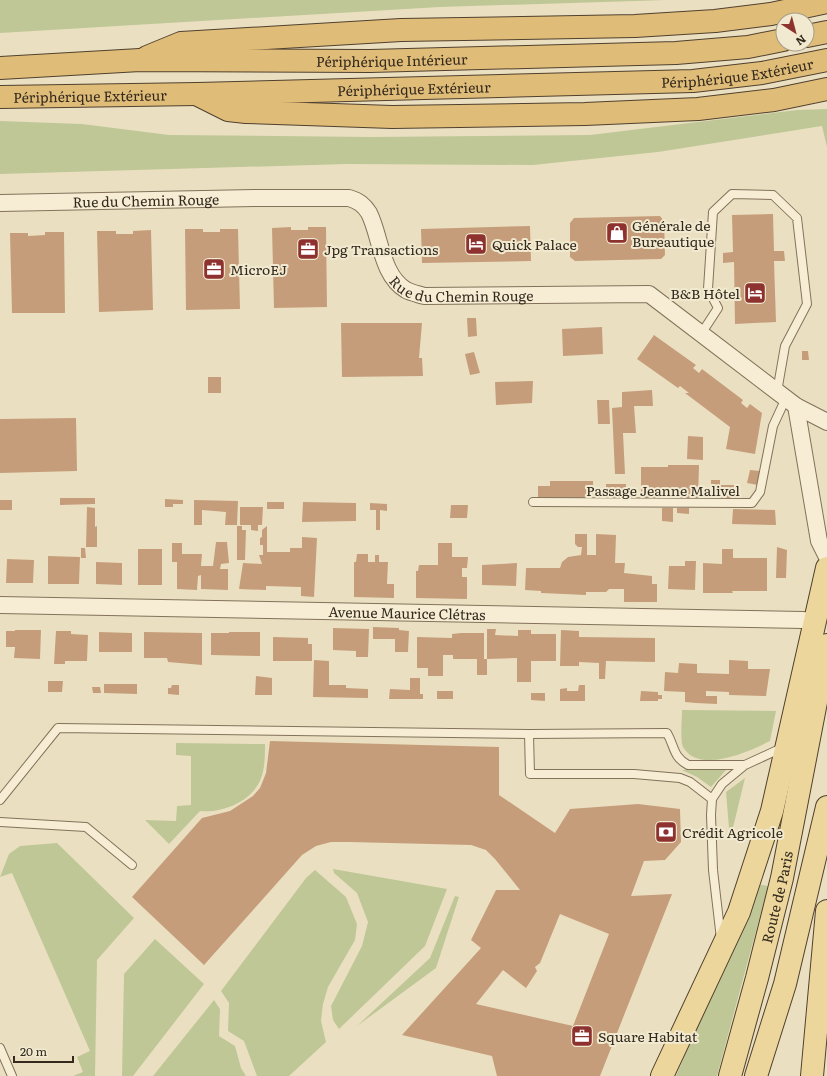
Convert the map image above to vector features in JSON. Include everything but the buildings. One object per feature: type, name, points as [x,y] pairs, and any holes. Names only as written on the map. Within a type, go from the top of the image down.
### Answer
[{"type":"highway","points":[[140,60],[181,43],[401,30],[634,26],[715,21],[771,14],[827,2]]},
{"type":"highway","points":[[815,34],[827,32]]},
{"type":"highway","name":"Périphérique Intérieur","points":[[0,68],[140,60],[370,61],[591,56],[676,53],[748,46],[775,41]]},
{"type":"highway","name":"Périphérique Extérieur","points":[[0,98],[693,81],[762,73],[827,60]]},
{"type":"highway","points":[[197,94],[228,110],[392,117],[585,114],[698,109],[774,100],[822,92]]},
{"type":"main road","points":[[662,1076],[739,912],[772,811],[827,568]]},
{"type":"main road","name":"Route de Paris","points":[[730,1076],[757,978],[782,878],[827,645]]},
{"type":"main road","name":"Route de Paris","points":[[756,1076],[785,984],[827,807]]},
{"type":"main road","points":[[812,1076],[827,911]]},
{"type":"street","name":"Rue du Chemin Rouge","points":[[0,203],[254,198],[349,198],[358,201],[365,206],[369,213],[389,271],[396,282],[407,290],[424,296],[649,294],[786,399],[827,422]]},
{"type":"street","points":[[786,399],[819,541],[827,557]]},
{"type":"street","name":"Avenue Maurice Clétras","points":[[0,605],[803,620],[814,623]]},
{"type":"lane","points":[[701,334],[718,308],[708,289],[713,212],[732,194],[773,196],[797,218],[807,304],[785,346],[786,399]]},
{"type":"lane","name":"Passage Jeanne Malivel","points":[[533,502],[752,503],[760,492],[773,426],[786,399]]},
{"type":"lane","points":[[0,800],[58,728],[529,734],[667,733],[672,740],[676,755],[680,761],[688,766],[745,765]]},
{"type":"lane","points":[[529,734],[530,774],[634,774],[680,778],[690,782],[712,799]]},
{"type":"lane","points":[[723,947],[718,919],[714,870],[711,815],[712,799],[722,784],[745,765],[786,746]]},
{"type":"lane","points":[[0,822],[86,827],[132,865]]},
{"type":"lane","points":[[0,1048],[12,1076]]},
{"type":"green space","points":[[0,0],[667,0],[440,7],[0,33]]},
{"type":"green space","points":[[827,109],[827,147],[822,126],[658,152],[533,165],[347,164],[0,174],[0,121],[82,124],[169,135],[371,137],[590,135],[797,110]]},
{"type":"green space","points":[[682,710],[776,711],[770,741],[738,755],[712,760],[701,759],[691,755],[683,747],[681,735]]},
{"type":"green space","points":[[176,743],[265,744],[265,758],[260,781],[250,795],[235,805],[226,808],[200,811],[169,844],[145,820],[176,821],[177,806],[191,805],[191,756],[176,755]]},
{"type":"green space","points":[[682,770],[726,770],[711,787],[697,777]]},
{"type":"green space","points":[[745,778],[730,840],[726,792]]},
{"type":"green space","points":[[57,843],[134,918],[97,960],[95,1076],[73,1076],[83,1072],[77,1057],[90,1051],[12,873],[0,877],[9,854],[20,846]]},
{"type":"green space","points":[[333,869],[447,889],[425,946],[339,1029],[333,1020],[331,1006],[362,946],[368,922],[357,893],[334,873]]},
{"type":"green space","points":[[315,870],[346,897],[357,924],[355,940],[328,987],[323,1004],[321,1021],[326,1042],[289,1076],[257,1076],[244,1041],[228,1031],[229,1003],[221,991],[306,878]]},
{"type":"green space","points":[[756,884],[768,886],[717,1076],[676,1076],[733,946]]},
{"type":"green space","points":[[455,896],[459,897],[436,968],[357,1026],[430,958]]},
{"type":"green space","points":[[155,939],[204,984],[133,1076],[122,1076],[124,974]]},
{"type":"green space","points":[[214,1000],[220,1009],[219,1036],[235,1046],[241,1068],[246,1076],[153,1076]]},
{"type":"place","name":"Générale de Bureautique","points":[[617,233]]},
{"type":"place","name":"Quick Palace","points":[[476,244]]},
{"type":"place","name":"Jpg Transactions","points":[[308,249]]},
{"type":"place","name":"MicroEJ","points":[[214,269]]},
{"type":"place","name":"B&B Hôtel","points":[[755,293]]},
{"type":"place","name":"Crédit Agricole","points":[[666,832]]},
{"type":"place","name":"Square Habitat","points":[[582,1036]]}]
